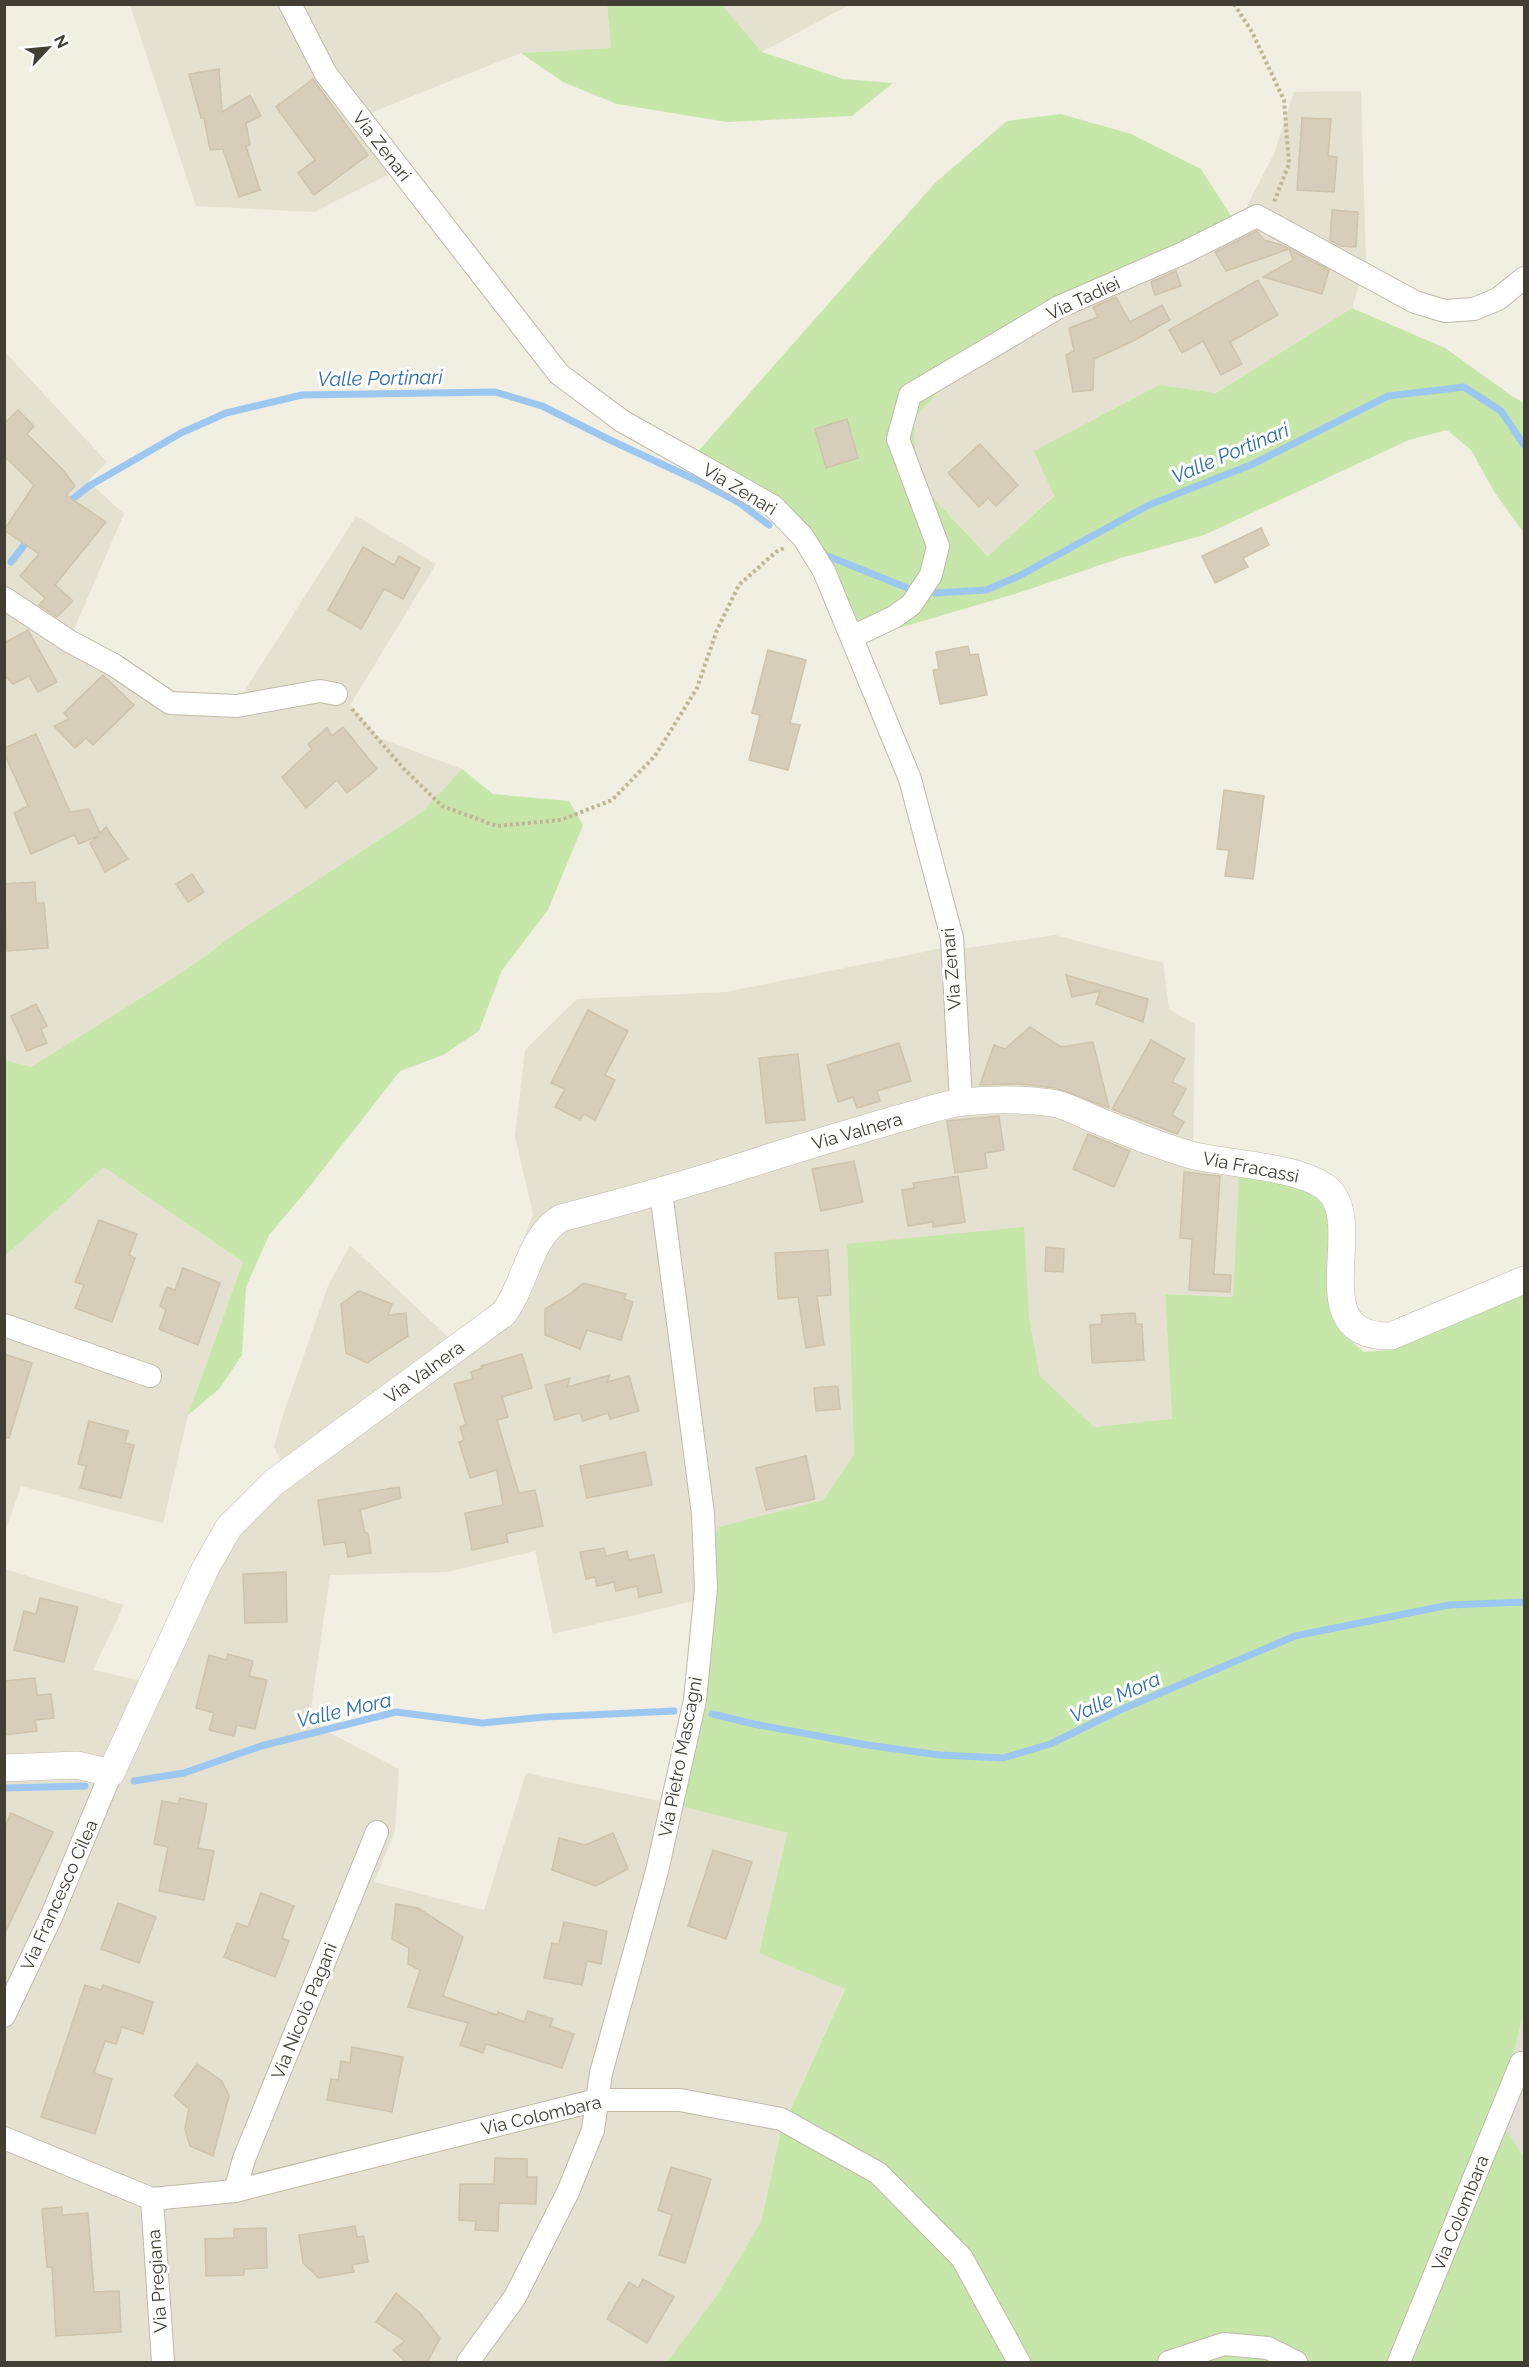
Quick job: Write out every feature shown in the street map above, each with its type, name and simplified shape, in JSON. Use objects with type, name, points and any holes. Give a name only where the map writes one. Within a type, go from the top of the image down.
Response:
[{"type":"street","name":"Via Zenari","points":[[290,4],[326,74],[559,374],[622,421],[773,506],[803,537],[824,571],[910,779],[952,938],[961,1102]]},
{"type":"street","points":[[1257,216],[1415,302],[1445,310],[1474,309],[1498,300],[1524,278]]},
{"type":"street","name":"Via Tadiei","points":[[852,637],[887,620],[911,604],[931,575],[938,546],[898,439],[910,395],[1059,307],[1182,254],[1257,216]]},
{"type":"street","points":[[4,598],[69,641],[114,665],[170,703],[237,706],[320,691],[336,694]]},
{"type":"street","name":"Via Fracassi","points":[[961,1102],[996,1100],[1055,1104],[1168,1148],[1195,1156],[1301,1175],[1326,1187],[1334,1197],[1341,1216],[1341,1274],[1344,1312],[1357,1329],[1373,1337],[1391,1336],[1524,1280]]},
{"type":"street","name":"Via Valnera","points":[[111,1773],[206,1567],[229,1527],[273,1483],[502,1314],[514,1301],[539,1240],[549,1225],[561,1218],[661,1192],[816,1142],[961,1102]]},
{"type":"street","name":"Via Pietro Mascagni","points":[[468,2362],[515,2297],[568,2192],[593,2130],[601,2073],[657,1871],[692,1712],[706,1588],[703,1514],[661,1192]]},
{"type":"street","points":[[4,1325],[150,1376]]},
{"type":"street","points":[[4,1768],[77,1765],[111,1773]]},
{"type":"street","name":"Via Francesco Cilea","points":[[4,2016],[52,1915],[111,1773]]},
{"type":"street","name":"Via Nicolò Pagani","points":[[235,2191],[244,2159],[377,1832]]},
{"type":"street","name":"Via Colombara","points":[[1399,2362],[1521,2063]]},
{"type":"street","name":"Via Colombara","points":[[4,2138],[152,2199],[235,2191],[597,2100],[680,2100],[781,2119],[878,2173],[962,2258],[1019,2362]]},
{"type":"street","name":"Via Pregiana","points":[[152,2199],[163,2362]]},
{"type":"street","points":[[1169,2362],[1224,2344],[1268,2348],[1296,2362]]},
{"type":"path","points":[[1234,4],[1252,32],[1284,100],[1289,164],[1272,205],[1257,216]]},
{"type":"path","points":[[336,694],[360,717],[404,769],[442,806],[497,826],[561,820],[612,801],[655,756],[697,688],[717,630],[739,585],[776,552],[803,537]]},
{"type":"shaded area","points":[[130,5],[607,5],[611,48],[521,53],[365,115],[403,167],[314,212],[196,206]]},
{"type":"shaded area","points":[[722,5],[849,5],[762,52]]},
{"type":"shaded area","points":[[1361,91],[1366,263],[1352,308],[1216,393],[1159,385],[1035,451],[1054,495],[989,556],[924,488],[916,467],[914,419],[953,377],[1237,225],[1274,154],[1294,92]]},
{"type":"shaded area","points":[[4,351],[107,462],[88,481],[124,514],[71,636],[160,691],[240,698],[356,516],[436,564],[350,705],[379,738],[462,769],[423,811],[236,933],[190,967],[31,1067],[4,1060]]},
{"type":"shaded area","points":[[1055,935],[1163,963],[1169,1009],[1195,1024],[1193,1148],[1240,1156],[1233,1297],[1165,1294],[1172,1420],[1094,1427],[1040,1376],[1029,1316],[847,1244],[854,1454],[823,1500],[718,1527],[694,1601],[553,1634],[535,1551],[447,1572],[330,1575],[309,1722],[399,1769],[395,1831],[374,1882],[484,1910],[526,1773],[660,1801],[787,1833],[759,1953],[845,1988],[781,2131],[761,2222],[717,2295],[667,2362],[5,2362],[4,1569],[124,1605],[93,1670],[143,1681],[281,1461],[274,1447],[283,1415],[328,1286],[350,1245],[449,1338],[503,1295],[533,1214],[515,1136],[525,1050],[577,999],[726,992],[943,948],[968,948]]},
{"type":"shaded area","points":[[104,1167],[243,1262],[188,1415],[163,1523],[21,1486],[5,1533],[5,1256]]},
{"type":"shaded area","points":[[1524,2012],[1524,2157],[1498,2116]]},
{"type":"green space","points":[[607,5],[722,5],[762,52],[843,79],[893,83],[852,116],[727,122],[617,104],[563,82],[521,53],[611,48]]},
{"type":"green space","points":[[1061,114],[1131,134],[1201,169],[1237,225],[953,377],[914,419],[916,467],[924,488],[988,556],[1054,496],[1034,451],[1159,385],[1216,393],[1352,308],[1445,348],[1524,403],[1524,533],[1495,493],[1471,450],[1447,430],[1409,440],[1204,535],[1121,558],[1021,592],[851,642],[815,560],[768,509],[694,456],[935,183],[1007,121]]},
{"type":"green space","points":[[462,769],[493,794],[569,801],[583,825],[548,910],[502,970],[479,1031],[443,1055],[400,1071],[269,1235],[246,1287],[242,1355],[219,1389],[188,1415],[243,1262],[104,1167],[5,1256],[5,1060],[31,1067],[190,967],[236,933],[423,811]]},
{"type":"green space","points":[[1239,1171],[1318,1195],[1328,1215],[1331,1301],[1344,1335],[1364,1352],[1388,1350],[1524,1290],[1524,2012],[1498,2116],[1524,2157],[1524,2362],[667,2362],[717,2295],[761,2222],[781,2131],[845,1989],[759,1953],[787,1833],[660,1801],[680,1725],[694,1601],[718,1527],[823,1500],[854,1454],[847,1244],[1024,1227],[1029,1316],[1040,1376],[1094,1427],[1172,1419],[1165,1294],[1233,1297]]},
{"type":"building","points":[[219,69],[222,112],[250,95],[261,116],[246,123],[250,145],[246,146],[260,190],[239,197],[223,149],[210,150],[204,118],[201,118],[189,74]]},
{"type":"building","points":[[313,79],[368,155],[314,195],[298,173],[315,160],[276,107]]},
{"type":"building","points":[[1302,118],[1331,119],[1328,156],[1337,157],[1334,192],[1297,190]]},
{"type":"building","points":[[1332,210],[1358,212],[1356,247],[1340,246],[1330,240]]},
{"type":"building","points":[[1257,231],[1264,240],[1282,245],[1329,270],[1322,294],[1263,277],[1293,260],[1289,249],[1226,271],[1215,252]]},
{"type":"building","points":[[1176,271],[1181,286],[1155,295],[1151,282]]},
{"type":"building","points":[[1258,280],[1278,315],[1230,342],[1242,364],[1221,375],[1203,341],[1182,353],[1169,330]]},
{"type":"building","points":[[1116,297],[1130,322],[1162,305],[1170,320],[1094,359],[1093,390],[1073,392],[1066,355],[1074,351],[1069,328],[1098,317],[1093,307]]},
{"type":"building","points":[[18,410],[34,426],[27,434],[63,470],[75,486],[66,495],[106,522],[55,585],[73,601],[57,617],[39,605],[45,598],[20,576],[39,554],[4,530],[34,485],[4,456],[4,424]]},
{"type":"building","points":[[847,419],[858,458],[826,468],[815,429]]},
{"type":"building","points":[[980,444],[1018,485],[996,506],[988,498],[979,507],[948,473]]},
{"type":"building","points":[[1261,528],[1269,545],[1243,558],[1248,567],[1215,583],[1202,556]]},
{"type":"building","points":[[363,547],[394,565],[399,556],[420,568],[403,599],[384,589],[361,629],[328,610]]},
{"type":"building","points":[[28,630],[57,682],[38,692],[29,676],[13,684],[4,675],[4,643]]},
{"type":"building","points":[[968,646],[970,655],[978,654],[987,695],[940,704],[933,670],[939,669],[936,652]]},
{"type":"building","points":[[768,650],[806,660],[790,723],[800,725],[788,770],[749,760],[760,715],[752,713]]},
{"type":"building","points":[[103,675],[134,705],[93,745],[86,738],[75,748],[54,726],[69,719],[64,713]]},
{"type":"building","points":[[343,727],[377,769],[347,793],[337,780],[306,808],[282,777],[312,749],[308,744],[327,728],[332,736]]},
{"type":"building","points":[[36,734],[70,812],[89,809],[100,833],[106,827],[128,859],[105,872],[90,843],[98,836],[79,844],[74,835],[31,854],[14,813],[28,806],[4,753],[4,748]]},
{"type":"building","points":[[1224,790],[1264,796],[1253,879],[1225,876],[1229,850],[1217,849]]},
{"type":"building","points":[[192,874],[204,892],[188,902],[176,884]]},
{"type":"building","points":[[35,882],[36,903],[44,903],[48,948],[7,951],[4,884]]},
{"type":"building","points":[[1066,975],[1148,999],[1143,1022],[1096,1004],[1100,991],[1072,997]]},
{"type":"building","points":[[36,1004],[47,1026],[41,1029],[47,1043],[27,1051],[11,1016]]},
{"type":"building","points":[[588,1010],[628,1031],[605,1075],[615,1080],[595,1120],[584,1114],[580,1120],[555,1107],[565,1089],[551,1083]]},
{"type":"building","points":[[1030,1027],[1061,1047],[1093,1042],[1109,1108],[1055,1088],[1020,1084],[980,1085],[994,1045],[1005,1049]]},
{"type":"building","points":[[1151,1040],[1185,1059],[1172,1082],[1186,1089],[1172,1115],[1184,1122],[1177,1134],[1112,1109]]},
{"type":"building","points":[[899,1043],[911,1081],[877,1091],[880,1101],[857,1108],[853,1097],[838,1102],[827,1065]]},
{"type":"building","points":[[798,1054],[805,1120],[766,1123],[759,1058]]},
{"type":"building","points":[[999,1116],[1004,1150],[985,1153],[987,1168],[955,1173],[947,1121]]},
{"type":"building","points":[[1088,1134],[1130,1151],[1114,1187],[1073,1169]]},
{"type":"building","points":[[854,1161],[863,1202],[821,1211],[812,1169]]},
{"type":"building","points":[[1184,1172],[1220,1176],[1214,1274],[1231,1275],[1230,1292],[1189,1290],[1192,1239],[1180,1238]]},
{"type":"building","points":[[958,1176],[965,1222],[933,1227],[933,1222],[908,1226],[902,1190],[914,1188],[913,1183]]},
{"type":"building","points":[[99,1220],[137,1234],[129,1255],[135,1258],[112,1322],[75,1308],[84,1285],[75,1282]]},
{"type":"building","points":[[1046,1247],[1064,1249],[1063,1272],[1045,1271]]},
{"type":"building","points":[[828,1250],[831,1295],[817,1296],[824,1345],[806,1348],[798,1297],[778,1299],[775,1253]]},
{"type":"building","points":[[183,1268],[220,1283],[198,1345],[159,1329],[166,1310],[160,1306],[167,1287],[175,1290]]},
{"type":"building","points":[[583,1283],[626,1294],[624,1299],[633,1302],[621,1340],[587,1330],[580,1349],[545,1335],[545,1309]]},
{"type":"building","points":[[359,1291],[392,1304],[388,1315],[406,1313],[408,1336],[367,1363],[346,1353],[341,1304]]},
{"type":"building","points":[[1135,1313],[1136,1324],[1142,1324],[1144,1360],[1092,1363],[1090,1325],[1102,1324],[1101,1315]]},
{"type":"building","points":[[4,1354],[32,1363],[9,1438],[4,1438]]},
{"type":"building","points":[[522,1354],[532,1388],[502,1397],[508,1417],[497,1420],[519,1493],[535,1490],[543,1526],[506,1534],[508,1542],[472,1550],[465,1513],[503,1505],[497,1470],[470,1478],[459,1442],[464,1440],[460,1427],[466,1425],[454,1384],[473,1379],[471,1372],[482,1368],[481,1366]]},
{"type":"building","points":[[610,1375],[607,1382],[629,1376],[639,1411],[610,1419],[608,1413],[583,1421],[580,1413],[555,1420],[545,1385],[570,1378],[567,1387]]},
{"type":"building","points":[[838,1386],[840,1409],[816,1411],[814,1388]]},
{"type":"building","points":[[89,1421],[128,1431],[125,1443],[134,1445],[121,1498],[80,1488],[86,1466],[78,1464]]},
{"type":"building","points":[[645,1452],[652,1485],[587,1498],[580,1466]]},
{"type":"building","points":[[806,1456],[815,1499],[766,1510],[756,1468]]},
{"type":"building","points":[[399,1487],[401,1498],[360,1510],[365,1533],[368,1533],[371,1553],[348,1557],[345,1542],[324,1545],[318,1500]]},
{"type":"building","points":[[604,1548],[606,1556],[627,1551],[629,1560],[654,1555],[662,1592],[639,1597],[637,1586],[616,1591],[614,1582],[597,1586],[595,1577],[586,1579],[580,1552]]},
{"type":"building","points":[[286,1572],[287,1622],[245,1623],[243,1574]]},
{"type":"building","points":[[40,1598],[78,1607],[64,1662],[14,1650],[24,1611],[36,1614]]},
{"type":"building","points":[[228,1654],[253,1661],[249,1676],[267,1680],[255,1729],[237,1725],[234,1736],[209,1730],[214,1713],[196,1708],[209,1655],[226,1660]]},
{"type":"building","points":[[35,1678],[37,1695],[51,1694],[54,1718],[35,1720],[37,1731],[4,1735],[4,1681]]},
{"type":"building","points":[[180,1798],[207,1804],[198,1848],[214,1851],[204,1900],[159,1891],[168,1847],[154,1844],[162,1801],[178,1804]]},
{"type":"building","points":[[11,1813],[53,1832],[4,1935],[4,1829]]},
{"type":"building","points":[[613,1833],[628,1869],[596,1886],[552,1870],[559,1838],[585,1845]]},
{"type":"building","points":[[713,1850],[752,1862],[726,1939],[688,1926]]},
{"type":"building","points":[[261,1893],[294,1906],[282,1938],[289,1941],[275,1977],[224,1957],[237,1923],[248,1927]]},
{"type":"building","points":[[118,1903],[156,1917],[139,1963],[101,1949]]},
{"type":"building","points":[[396,1904],[418,1908],[463,1937],[443,1996],[524,2022],[528,2011],[553,2019],[550,2026],[574,2034],[562,2068],[486,2044],[483,2053],[460,2045],[468,2023],[408,2007],[420,1970],[408,1964],[409,1948],[392,1939]]},
{"type":"building","points":[[564,1922],[607,1931],[601,1964],[587,1961],[582,1985],[544,1978],[552,1943],[559,1944]]},
{"type":"building","points":[[85,1985],[101,1990],[103,1985],[153,2002],[143,2034],[122,2027],[116,2044],[105,2041],[94,2073],[112,2079],[95,2134],[41,2117]]},
{"type":"building","points":[[352,2047],[403,2057],[392,2112],[327,2100],[331,2079],[338,2080],[341,2061],[350,2063]]},
{"type":"building","points":[[197,2064],[222,2081],[229,2096],[213,2156],[190,2146],[185,2129],[189,2109],[174,2096]]},
{"type":"building","points":[[495,2158],[527,2159],[527,2177],[537,2177],[536,2204],[499,2203],[498,2231],[475,2230],[476,2221],[459,2220],[460,2184],[494,2184]]},
{"type":"building","points":[[671,2167],[711,2179],[685,2263],[659,2255],[672,2215],[658,2210]]},
{"type":"building","points":[[62,2207],[62,2215],[88,2213],[94,2292],[119,2291],[121,2332],[56,2336],[52,2267],[47,2267],[42,2209]]},
{"type":"building","points":[[355,2226],[357,2237],[364,2236],[368,2262],[352,2265],[354,2272],[319,2278],[303,2263],[299,2235]]},
{"type":"building","points":[[266,2228],[267,2268],[244,2269],[244,2275],[206,2276],[205,2239],[234,2238],[234,2229]]},
{"type":"building","points":[[643,2279],[674,2297],[647,2343],[607,2319],[629,2282],[638,2288]]},
{"type":"building","points":[[396,2293],[420,2313],[440,2338],[428,2361],[406,2362],[393,2350],[405,2341],[376,2322]]},
{"type":"waterway","name":"Valle Portinari","points":[[935,593],[986,590],[1019,576],[1149,505],[1253,464],[1388,396],[1464,387],[1501,411],[1524,445]]},
{"type":"waterway","name":"Valle Portinari","points":[[65,505],[89,486],[181,433],[226,413],[302,395],[495,392],[542,406],[698,481],[738,502],[769,525]]},
{"type":"waterway","name":"Valle Portinari","points":[[11,562],[29,539]]},
{"type":"waterway","name":"Valle Portinari","points":[[825,555],[910,589]]},
{"type":"waterway","name":"Valle Mora","points":[[712,1714],[867,1745],[940,1755],[1003,1758],[1050,1744],[1118,1711],[1295,1636],[1449,1605],[1524,1602]]},
{"type":"waterway","name":"Valle Mora","points":[[134,1781],[184,1773],[261,1746],[396,1712],[482,1723],[545,1717],[674,1711]]},
{"type":"waterway","name":"Valle Mora","points":[[4,1788],[85,1786]]}]
